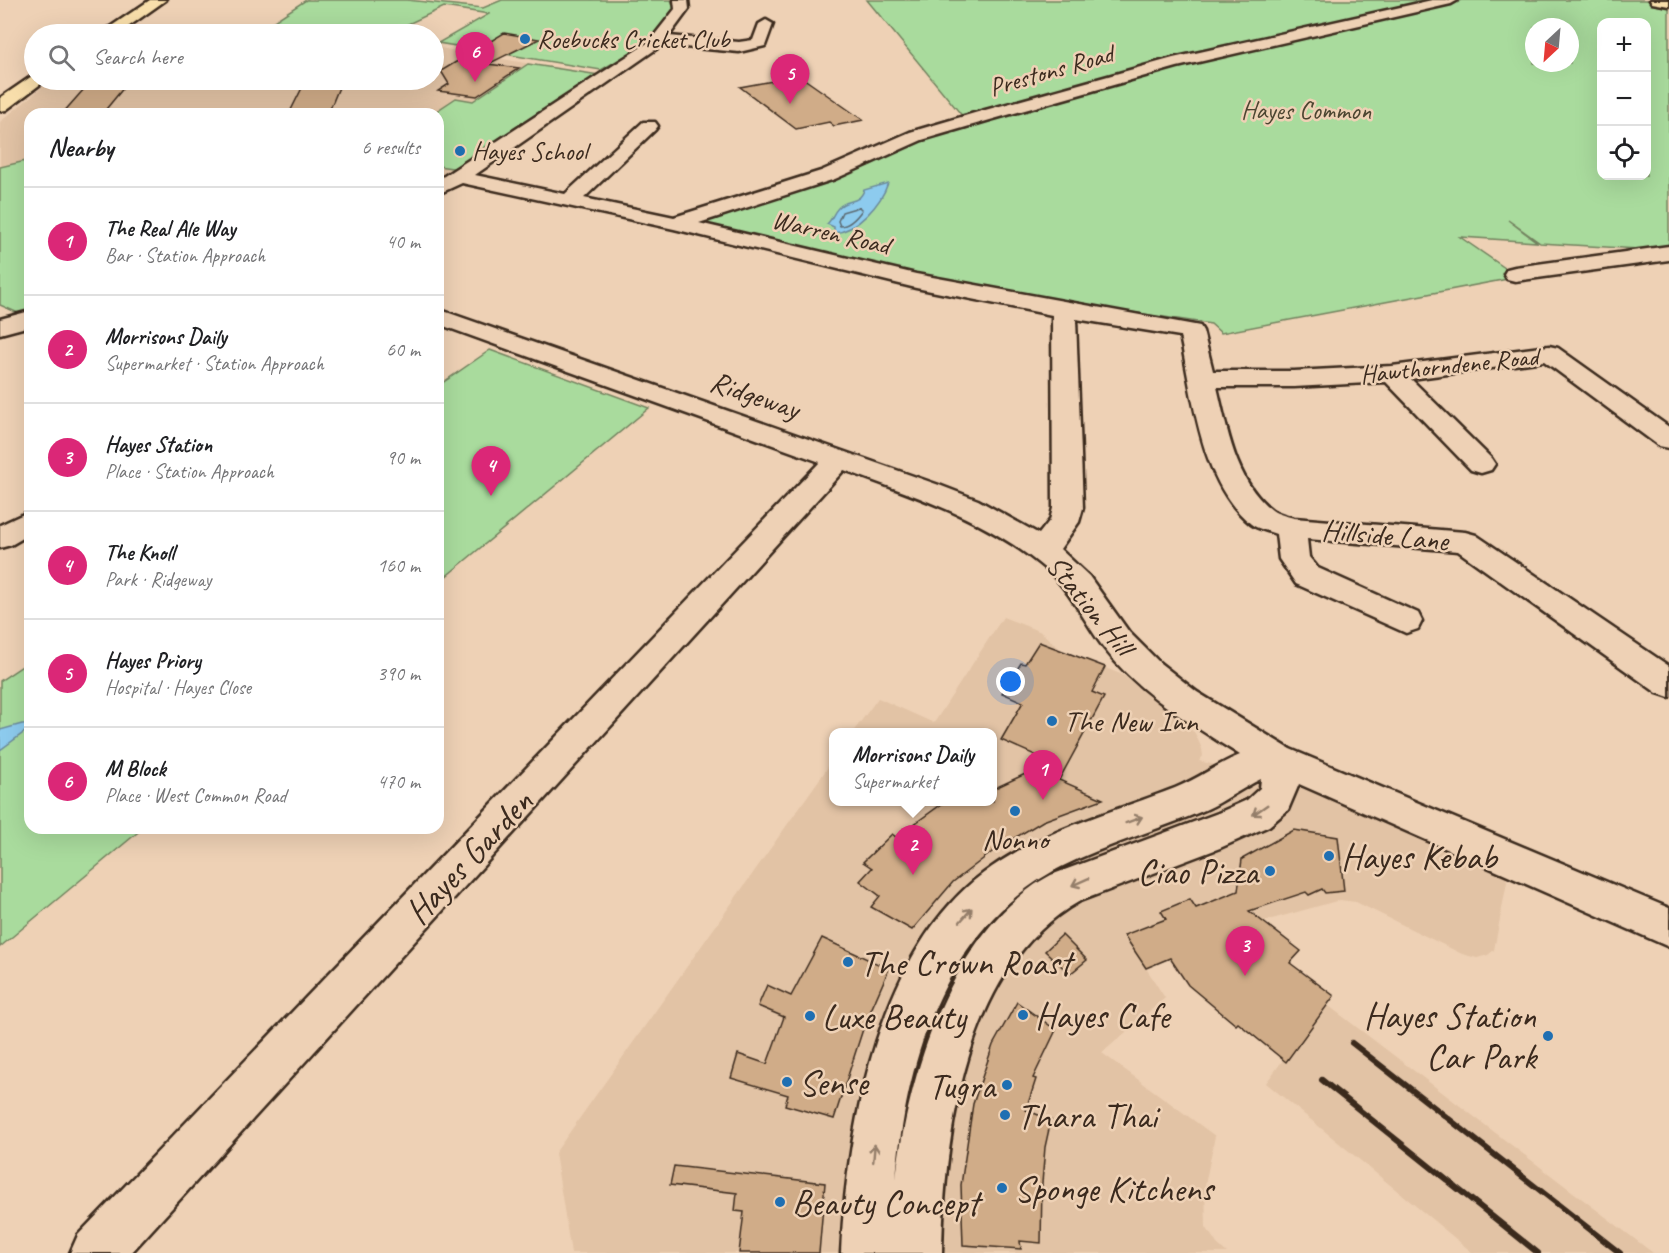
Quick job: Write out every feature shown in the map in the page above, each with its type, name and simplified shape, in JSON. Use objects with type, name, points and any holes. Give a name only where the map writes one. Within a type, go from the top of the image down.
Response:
[{"type":"main road","points":[[124,24],[159,0]]},
{"type":"main road","points":[[1657,0],[1669,2]]},
{"type":"main road","points":[[0,106],[24,90]]},
{"type":"street","points":[[444,185],[654,45],[682,9],[681,0]]},
{"type":"street","name":"Prestons Road","points":[[674,223],[828,175],[916,136],[995,112],[1173,63],[1451,0]]},
{"type":"street","points":[[658,40],[739,47],[760,43],[766,24]]},
{"type":"street","points":[[568,202],[649,126]]},
{"type":"street","name":"Warren Road","points":[[459,177],[674,223],[916,281],[1064,310],[1191,331]]},
{"type":"street","points":[[1515,274],[1669,253]]},
{"type":"street","name":"Station Hill","points":[[1064,310],[1068,508],[1064,522],[1043,551],[1070,574],[1117,641],[1148,672],[1185,702],[1277,760],[1669,928]]},
{"type":"street","name":"Ridgeway","points":[[444,318],[929,490],[1018,533],[1043,551]]},
{"type":"street","points":[[0,327],[24,320]]},
{"type":"street","name":"Hillside Lane","points":[[1191,331],[1217,444],[1236,489],[1262,518],[1291,528],[1465,542],[1669,684]]},
{"type":"street","name":"Hawthorndene Road","points":[[1201,379],[1294,379],[1392,374],[1549,354],[1669,440]]},
{"type":"street","points":[[1392,374],[1481,464]]},
{"type":"street","name":"Hayes Garden","points":[[96,1253],[839,459]]},
{"type":"street","points":[[0,538],[24,524]]},
{"type":"street","points":[[1291,528],[1294,559],[1307,576],[1406,621]]},
{"type":"street","points":[[867,1253],[875,1141],[891,1065],[920,993],[941,951],[963,919],[1003,882],[1041,858],[1079,840],[1203,794],[1252,766],[1277,760],[1280,774],[1279,786],[1274,799],[1263,809],[1206,836],[1068,887],[1030,911],[1001,942],[954,1034],[939,1083],[924,1147],[918,1193],[916,1253]]},
{"type":"shaded area","name":"Hayes School","points":[[444,49],[593,75],[444,177],[444,108],[24,108],[24,312],[18,313],[0,305],[0,122],[39,90],[444,90]]},
{"type":"shaded area","points":[[1003,617],[1041,632],[1061,650],[1123,675],[1195,733],[1203,756],[1199,761],[1315,790],[1505,873],[1507,882],[1494,950],[1488,955],[1477,958],[1462,954],[1356,902],[1340,900],[1261,922],[1238,891],[1196,908],[1190,899],[1161,911],[1166,919],[1146,968],[1165,998],[1102,1053],[1215,1136],[1205,1185],[1206,1227],[1217,1244],[1227,1253],[571,1253],[555,1153],[829,766],[829,806],[997,806],[997,728],[856,728],[878,698],[934,723]]},
{"type":"shaded area","points":[[1325,1003],[1653,1253],[1473,1253],[1266,1083]]},
{"type":"green space","points":[[306,0],[407,0],[483,8],[502,0],[671,0],[675,9],[646,44],[601,70],[444,44],[444,40],[489,14],[444,7],[408,24],[269,24]]},
{"type":"green space","name":"Hayes Common","points":[[867,0],[1646,0],[1669,3],[1669,248],[1639,249],[1540,243],[1508,220],[1537,242],[1460,237],[1518,277],[1221,333],[1211,324],[1016,295],[694,224],[918,139],[969,124]]},
{"type":"green space","points":[[528,64],[599,75],[459,169],[444,167],[444,108],[441,108],[456,98],[473,101]]},
{"type":"green space","points":[[24,161],[24,312],[18,313],[0,305],[0,167]]},
{"type":"green space","points":[[490,350],[649,408],[444,578],[444,382]]},
{"type":"green space","points":[[24,665],[24,834],[136,834],[0,947],[0,681]]},
{"type":"water","points":[[888,183],[880,199],[867,215],[851,227],[834,233],[834,227],[827,224],[841,205],[856,200],[864,190]]},
{"type":"water","points":[[24,724],[24,732],[0,750],[0,730]]},
{"type":"building","points":[[504,33],[539,39],[488,64],[519,68],[477,96],[438,91],[444,90],[444,87],[449,84],[444,76],[444,69]]},
{"type":"building","points":[[800,76],[863,120],[834,126],[829,122],[796,129],[740,87]]},
{"type":"building","points":[[83,90],[122,90],[107,108],[67,108]]},
{"type":"building","points":[[301,90],[338,90],[330,108],[292,108]]},
{"type":"building","points":[[1039,642],[1105,667],[1092,692],[1104,697],[1059,780],[1103,799],[1043,821],[996,849],[953,882],[912,930],[871,907],[880,896],[860,881],[872,868],[863,862],[892,834],[896,837],[939,806],[997,806],[997,787],[1051,762],[1001,740],[1023,702],[1002,693],[1021,663],[1025,664]]},
{"type":"building","points":[[1294,830],[1338,837],[1344,891],[1325,893],[1322,889],[1309,895],[1306,892],[1249,911],[1301,951],[1290,963],[1334,996],[1286,1062],[1188,985],[1170,958],[1146,968],[1124,935],[1166,919],[1161,911],[1190,899],[1196,908],[1238,891],[1242,859]]},
{"type":"building","points":[[1062,935],[1087,960],[1070,974],[1045,951]]},
{"type":"building","points":[[822,938],[889,969],[864,1026],[834,1119],[785,1105],[788,1095],[731,1078],[738,1054],[767,1064],[784,1017],[758,1006],[767,985],[791,996]]},
{"type":"building","points":[[1017,1002],[1056,1030],[1033,1078],[1036,1079],[1026,1110],[1051,1120],[1045,1147],[1042,1183],[1041,1243],[1020,1241],[1021,1249],[963,1245],[961,1185],[973,1104],[993,1045]]},
{"type":"building","name":"Beauty Concept","points":[[674,1166],[825,1183],[819,1253],[739,1253],[744,1212],[735,1211],[737,1193],[670,1185]]},
{"type":"railway","points":[[1352,1043],[1620,1253]]},
{"type":"railway","points":[[1322,1080],[1538,1253]]},
{"type":"place","name":"Roebucks Cricket Club","points":[[525,39]]},
{"type":"place","name":"M Block","points":[[475,82]]},
{"type":"place","name":"Hayes Priory","points":[[790,104]]},
{"type":"place","name":"Hayes School","points":[[460,151]]},
{"type":"place","name":"The Knoll","points":[[491,496]]},
{"type":"place","name":"The New Inn","points":[[1052,721]]},
{"type":"place","name":"The Real Ale Way","points":[[1043,800]]},
{"type":"place","name":"Nonno","points":[[1015,811]]},
{"type":"place","name":"Hayes Kebab","points":[[1329,856]]},
{"type":"place","name":"Ciao Pizza","points":[[1270,871]]},
{"type":"place","name":"Morrisons Daily","points":[[913,875]]},
{"type":"place","name":"The Crown Roast","points":[[848,962]]},
{"type":"place","name":"Hayes Station","points":[[1245,976]]},
{"type":"place","name":"Hayes Cafe","points":[[1023,1015]]},
{"type":"place","name":"Luxe Beauty","points":[[810,1016]]},
{"type":"place","name":"Hayes Station Car Park","points":[[1548,1036]]},
{"type":"place","name":"Sense","points":[[787,1082]]},
{"type":"place","name":"Tugra","points":[[1007,1085]]},
{"type":"place","name":"Thara Thai","points":[[1005,1115]]},
{"type":"place","name":"Sponge Kitchens","points":[[1002,1188]]},
{"type":"place","name":"Beauty Concept","points":[[780,1202]]}]
